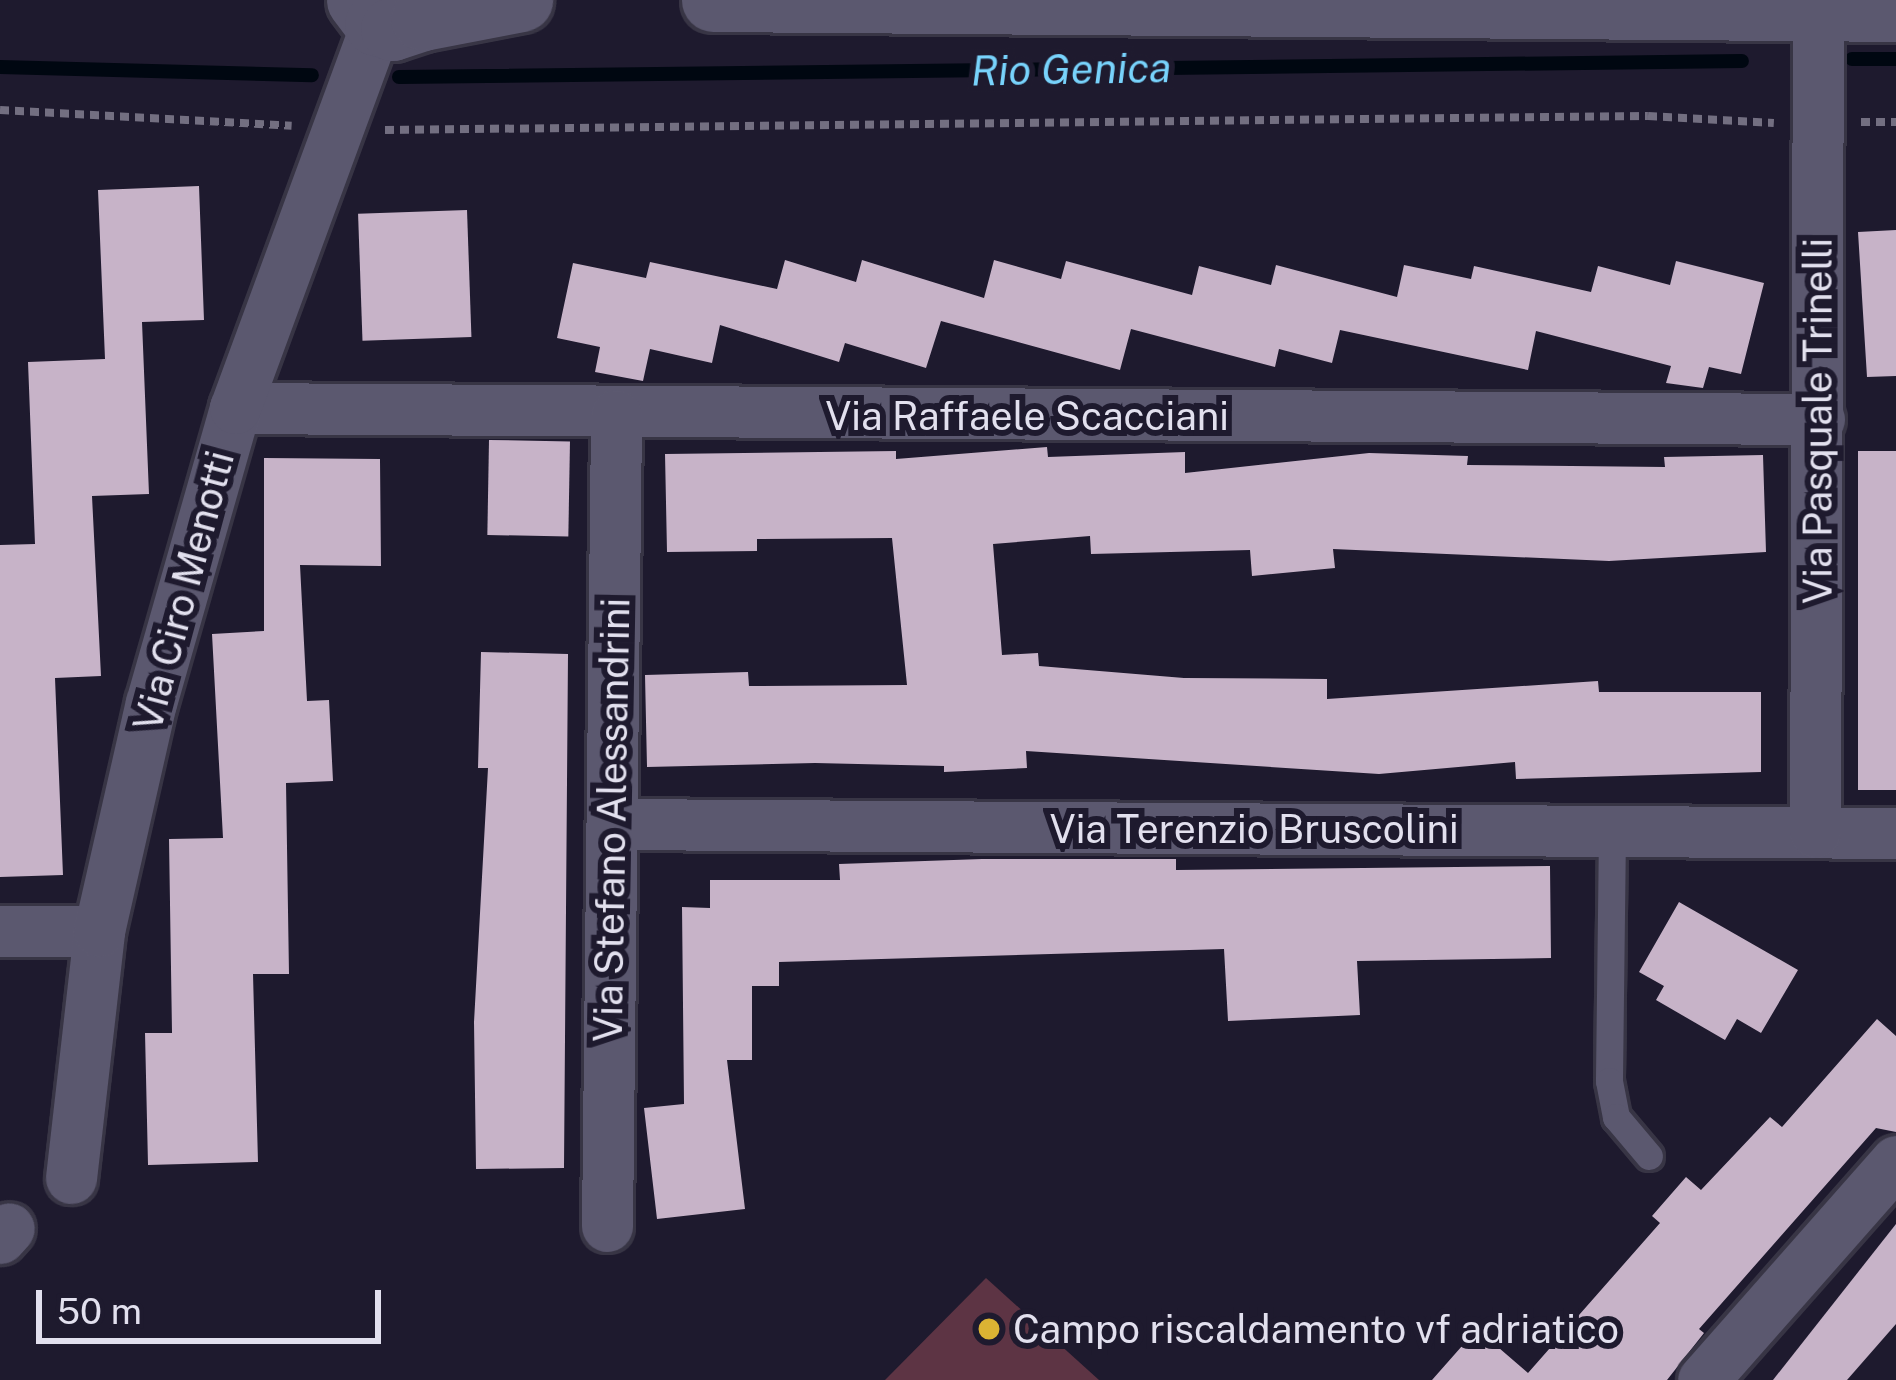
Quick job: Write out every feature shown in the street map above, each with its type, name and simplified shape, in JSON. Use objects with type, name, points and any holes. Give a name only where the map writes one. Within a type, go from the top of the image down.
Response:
[{"type":"street","points":[[377,9],[521,0]]},
{"type":"street","points":[[713,0],[1896,10]]},
{"type":"street","name":"Via Ciro Menotti","points":[[70,1178],[99,932],[151,703],[235,408],[377,9]]},
{"type":"street","name":"Via Pasquale Trinelli","points":[[1815,832],[1818,10]]},
{"type":"street","name":"Via Raffaele Scacciani","points":[[235,408],[616,415],[1819,419]]},
{"type":"street","name":"Via Stefano Alessandrini","points":[[607,1226],[616,415]]},
{"type":"street","name":"Via Terenzio Bruscolini","points":[[613,824],[1896,833]]},
{"type":"street","points":[[0,931],[99,932]]},
{"type":"street","points":[[1703,1380],[1896,1160]]},
{"type":"lane","points":[[1612,832],[1609,1081],[1616,1117],[1649,1156]]},
{"type":"path","points":[[0,110],[303,127]]},
{"type":"path","points":[[370,130],[1648,116],[1788,123]]},
{"type":"path","points":[[1849,123],[1896,122]]},
{"type":"shaded area","name":"Campo riscaldamento vf adriatico","points":[[986,1278],[1099,1380],[885,1380]]},
{"type":"building","points":[[199,186],[204,320],[142,322],[149,494],[92,496],[101,676],[55,678],[63,875],[0,877],[0,545],[35,544],[28,362],[105,359],[98,190]]},
{"type":"building","points":[[467,210],[471,337],[362,341],[358,214]]},
{"type":"building","points":[[1896,230],[1896,376],[1867,377],[1858,232]]},
{"type":"building","points":[[785,260],[856,282],[862,260],[984,298],[994,260],[1061,279],[1066,261],[1192,295],[1199,266],[1271,285],[1276,265],[1397,297],[1404,265],[1471,279],[1474,266],[1591,292],[1598,266],[1670,285],[1676,261],[1764,283],[1741,374],[1709,367],[1703,388],[1666,383],[1671,366],[1536,331],[1528,370],[1340,330],[1332,363],[1279,349],[1275,367],[1131,329],[1120,370],[941,321],[926,368],[845,343],[839,362],[720,325],[712,363],[650,349],[643,381],[595,372],[600,347],[557,338],[573,263],[646,278],[650,262],[777,289]]},
{"type":"building","points":[[489,440],[570,441],[568,536],[487,535]]},
{"type":"building","points":[[1047,447],[1048,457],[1185,452],[1185,473],[1369,453],[1468,456],[1467,465],[1665,467],[1664,457],[1763,455],[1766,552],[1609,561],[1333,549],[1335,568],[1252,576],[1250,550],[1091,554],[1090,536],[993,544],[1002,655],[1038,653],[1039,666],[1184,678],[1327,679],[1327,699],[1598,681],[1599,692],[1761,692],[1761,772],[1516,779],[1515,762],[1379,774],[1026,751],[1027,768],[944,772],[944,766],[815,763],[647,767],[645,675],[748,672],[749,686],[907,685],[892,538],[757,539],[757,551],[667,552],[665,454],[896,451],[896,459]]},
{"type":"building","points":[[1858,451],[1896,451],[1896,790],[1858,790]]},
{"type":"building","points":[[264,458],[380,459],[381,566],[300,565],[307,701],[329,700],[333,781],[286,783],[289,974],[253,974],[258,1162],[148,1165],[145,1033],[172,1033],[169,839],[223,838],[212,634],[264,631]]},
{"type":"building","points":[[481,652],[568,654],[564,1168],[476,1169],[474,1022],[488,768],[478,768]]},
{"type":"building","points":[[1176,859],[1176,870],[1550,866],[1551,958],[1357,961],[1360,1015],[1228,1021],[1224,949],[779,962],[779,986],[752,986],[752,1060],[727,1060],[745,1209],[657,1219],[644,1108],[684,1104],[682,907],[710,908],[710,880],[840,880],[839,864]]},
{"type":"building","points":[[1679,902],[1798,970],[1761,1033],[1737,1019],[1725,1040],[1656,1000],[1664,986],[1639,972]]},
{"type":"building","points":[[1877,1019],[1896,1036],[1896,1132],[1876,1128],[1699,1329],[1704,1333],[1667,1380],[1432,1380],[1477,1329],[1528,1373],[1660,1223],[1652,1216],[1686,1177],[1701,1190],[1770,1117],[1782,1127]]},
{"type":"building","points":[[1896,1224],[1896,1324],[1847,1380],[1773,1380]]},
{"type":"waterway","name":"Rio Genica","points":[[1852,59],[1896,59]]},
{"type":"waterway","name":"Rio Genica","points":[[399,77],[1742,61]]},
{"type":"waterway","name":"Rio Genica","points":[[0,67],[312,75]]},
{"type":"place","name":"Campo riscaldamento vf adriatico","points":[[989,1329]]}]
